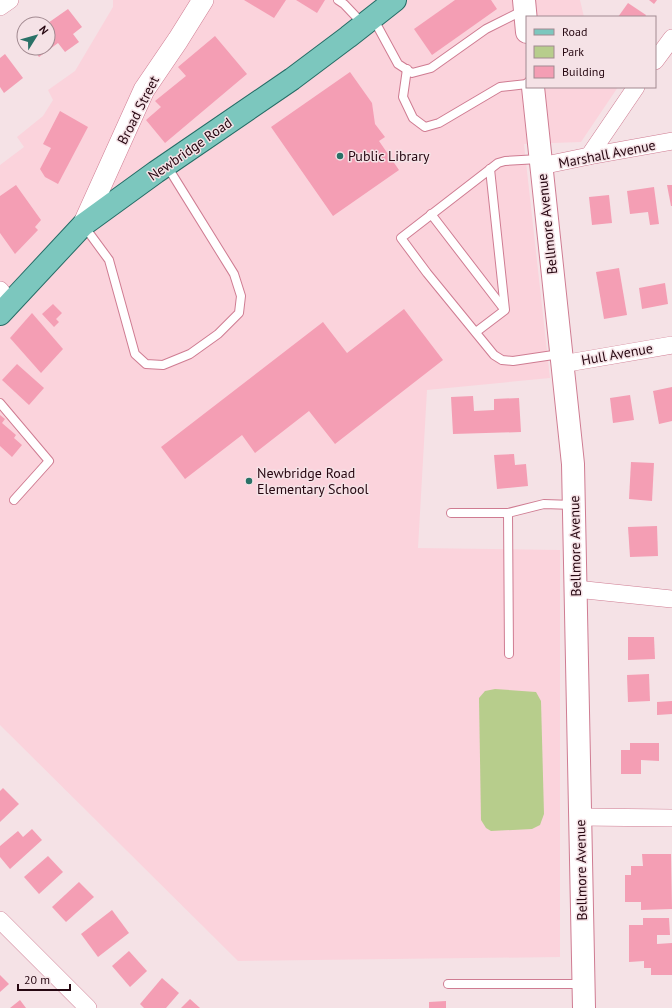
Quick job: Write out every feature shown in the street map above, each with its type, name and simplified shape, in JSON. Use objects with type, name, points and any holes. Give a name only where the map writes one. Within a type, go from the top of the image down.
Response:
[{"type":"main road","name":"Newbridge Road","points":[[3,302],[83,225],[166,165],[292,79],[395,0]]},
{"type":"main road","points":[[524,5],[526,23]]},
{"type":"main road","name":"Bellmore Avenue","points":[[533,88],[573,464],[584,1008]]},
{"type":"street","points":[[0,7],[10,0]]},
{"type":"street","name":"Broad Street","points":[[83,225],[144,90],[178,40],[202,0]]},
{"type":"street","points":[[656,60],[672,38]]},
{"type":"street","points":[[589,156],[635,88]]},
{"type":"street","name":"Marshall Avenue","points":[[541,163],[672,141]]},
{"type":"street","name":"Hull Avenue","points":[[562,359],[672,345]]},
{"type":"street","points":[[576,589],[672,599]]},
{"type":"street","points":[[580,817],[672,818]]},
{"type":"street","points":[[0,920],[88,1008]]},
{"type":"lane","points":[[343,1],[368,21],[398,64],[412,73],[432,68],[486,29],[524,5]]},
{"type":"lane","points":[[407,70],[403,97],[413,118],[425,127],[439,124],[500,86],[526,84]]},
{"type":"lane","points":[[541,163],[505,160],[498,163],[401,238],[494,354],[502,360],[513,361],[562,359]]},
{"type":"lane","points":[[83,225],[109,260],[135,354],[146,364],[163,366],[190,354],[218,334],[239,313],[242,296],[234,274],[166,165]]},
{"type":"lane","points":[[490,169],[505,310]]},
{"type":"lane","points":[[431,214],[505,310]]},
{"type":"lane","points":[[476,332],[505,310]]},
{"type":"lane","points":[[0,402],[49,461],[14,500]]},
{"type":"lane","points":[[451,513],[508,513],[544,504],[574,504]]},
{"type":"lane","points":[[508,513],[509,654]]},
{"type":"lane","points":[[448,984],[584,984]]},
{"type":"shaded area","name":"Newbridge Road Elementary School","points":[[113,0],[580,0],[584,16],[526,16],[526,88],[617,88],[581,142],[524,144],[550,378],[427,390],[418,548],[560,550],[560,957],[238,961],[0,725],[0,165],[24,147],[17,137],[43,116],[53,100],[48,90],[75,71],[113,7]]},
{"type":"green space","points":[[495,689],[536,692],[541,701],[544,814],[540,825],[532,829],[491,831],[486,828],[481,820],[479,698],[485,691]]},
{"type":"building","points":[[244,0],[286,0],[274,18]]},
{"type":"building","points":[[296,0],[325,0],[317,13]]},
{"type":"building","points":[[455,0],[491,0],[497,9],[432,55],[414,29]]},
{"type":"building","points":[[649,0],[657,0],[654,4]]},
{"type":"building","points":[[628,3],[646,15],[646,16],[619,16]]},
{"type":"building","points":[[68,9],[82,27],[73,34],[79,42],[65,52],[58,43],[56,44],[56,17]]},
{"type":"building","points":[[215,36],[247,74],[165,143],[146,120],[161,107],[155,101],[186,76],[178,67]]},
{"type":"building","points":[[5,54],[23,78],[4,93],[0,87],[0,58]]},
{"type":"building","name":"Public Library","points":[[350,72],[372,103],[375,124],[385,137],[379,141],[399,170],[333,216],[271,127]]},
{"type":"building","points":[[60,111],[88,127],[58,184],[45,177],[40,169],[51,148],[43,144]]},
{"type":"building","points":[[16,185],[41,220],[35,227],[38,230],[15,254],[0,233],[0,196]]},
{"type":"building","points":[[667,185],[672,185],[672,206],[671,206]]},
{"type":"building","points":[[654,187],[659,224],[650,225],[648,212],[630,214],[627,191]]},
{"type":"building","points":[[609,195],[612,223],[592,225],[589,197]]},
{"type":"building","points":[[619,268],[627,315],[604,319],[596,272]]},
{"type":"building","points":[[665,283],[668,304],[642,309],[639,288]]},
{"type":"building","points":[[53,304],[62,313],[56,319],[59,322],[54,327],[42,314]]},
{"type":"building","points":[[404,309],[443,360],[335,444],[309,411],[255,453],[242,435],[185,479],[161,447],[323,322],[347,353]]},
{"type":"building","points":[[32,313],[63,349],[41,373],[10,338]]},
{"type":"building","points":[[17,364],[44,388],[29,405],[2,380]]},
{"type":"building","points":[[672,387],[672,421],[659,424],[653,391]]},
{"type":"building","points":[[630,395],[634,420],[613,423],[610,398]]},
{"type":"building","points":[[473,396],[474,411],[494,410],[494,399],[519,398],[521,432],[453,434],[451,397]]},
{"type":"building","points":[[0,415],[5,419],[2,423],[16,435],[14,438],[22,445],[12,457],[0,446]]},
{"type":"building","points":[[514,454],[515,465],[526,464],[528,486],[497,489],[494,455]]},
{"type":"building","points":[[631,462],[654,463],[652,501],[629,499]]},
{"type":"building","points":[[657,526],[658,556],[630,557],[628,527]]},
{"type":"building","points":[[628,637],[654,637],[655,659],[628,660]]},
{"type":"building","points":[[649,674],[650,701],[628,702],[627,675]]},
{"type":"building","points":[[672,701],[672,714],[657,715],[657,702]]},
{"type":"building","points":[[630,743],[659,743],[659,761],[641,760],[641,774],[621,774],[621,750],[630,750]]},
{"type":"building","points":[[3,788],[19,804],[0,822],[0,791]]},
{"type":"building","points":[[32,829],[42,840],[10,869],[0,857],[0,846],[18,831],[23,837]]},
{"type":"building","points":[[642,854],[671,854],[672,909],[641,910],[641,902],[625,902],[625,875],[631,875],[631,866],[643,866]]},
{"type":"building","points":[[48,856],[63,872],[39,894],[24,877]]},
{"type":"building","points":[[79,882],[94,897],[66,922],[52,907]]},
{"type":"building","points":[[112,910],[129,933],[98,957],[81,934]]},
{"type":"building","points":[[643,918],[669,918],[670,935],[657,935],[657,944],[672,943],[672,975],[651,975],[651,968],[644,968],[644,961],[629,962],[629,925],[643,925]]},
{"type":"building","points":[[129,951],[147,971],[130,987],[112,966]]},
{"type":"building","points":[[0,975],[9,984],[0,992]]},
{"type":"building","points":[[162,978],[179,993],[166,1008],[144,1008],[140,1004]]},
{"type":"building","points":[[190,999],[200,1008],[181,1008]]},
{"type":"building","points":[[20,1000],[26,1008],[10,1008]]},
{"type":"building","points":[[446,1001],[446,1008],[429,1008],[429,1002]]},
{"type":"place","name":"Public Library","points":[[340,156]]},
{"type":"place","name":"Newbridge Road Elementary School","points":[[249,481]]}]
